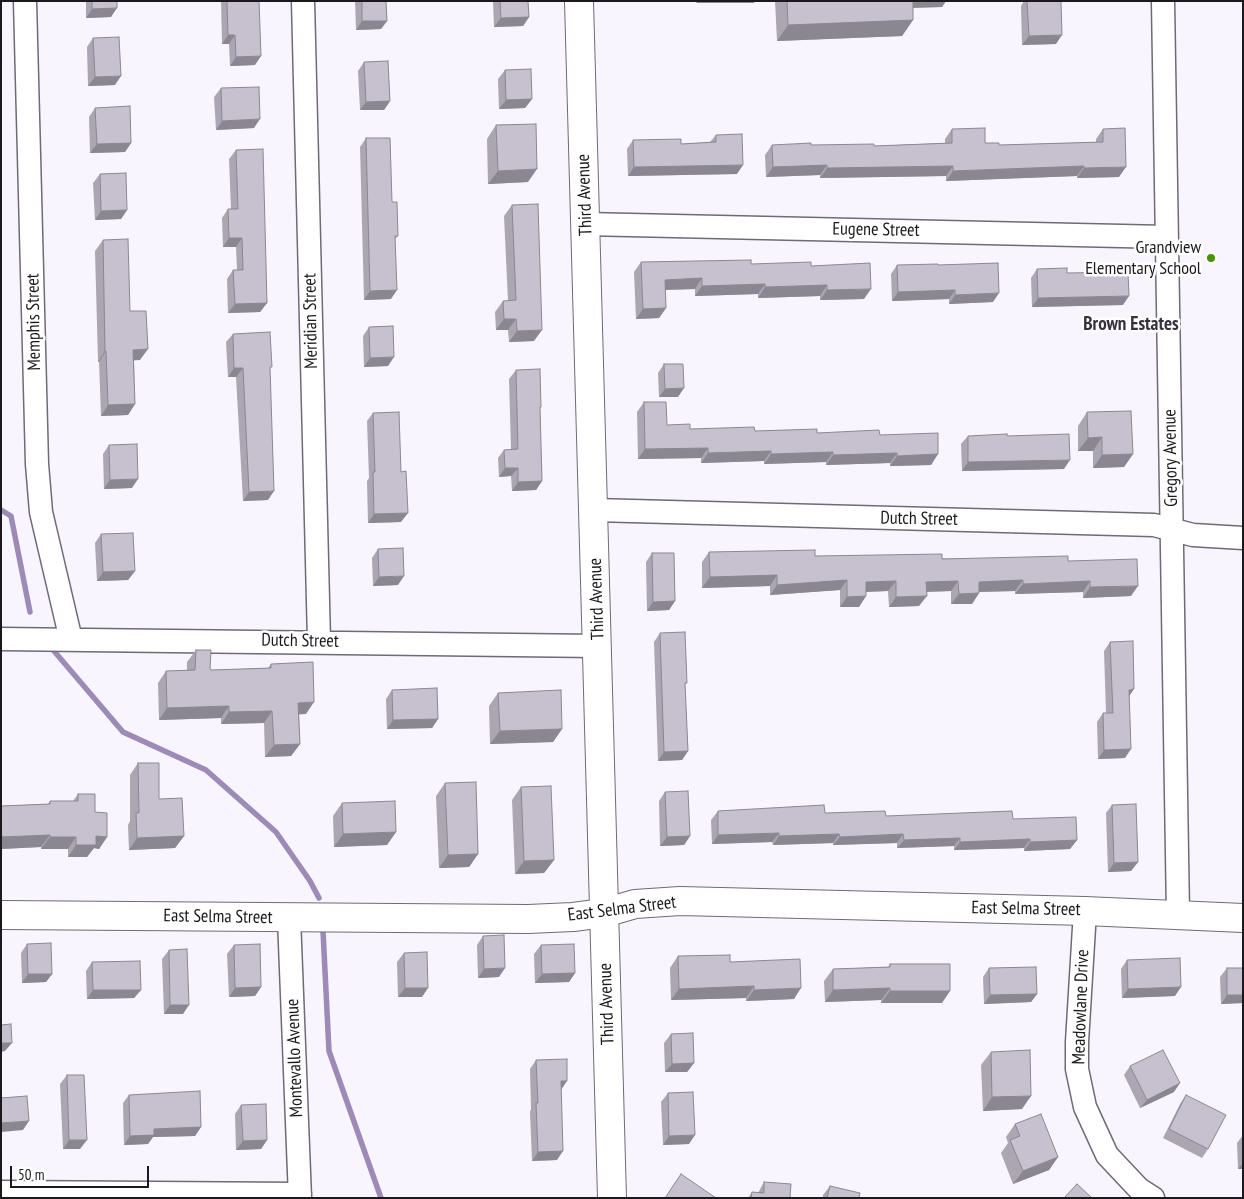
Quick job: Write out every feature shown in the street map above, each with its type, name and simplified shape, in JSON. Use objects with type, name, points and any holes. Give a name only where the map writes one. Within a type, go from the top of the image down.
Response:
[{"type":"street","name":"Memphis Street","points":[[25,1],[38,474],[41,512],[71,640]]},
{"type":"street","name":"Meridian Street","points":[[303,1],[319,641]]},
{"type":"street","name":"Third Avenue","points":[[579,1],[612,1198]]},
{"type":"street","name":"Gregory Avenue","points":[[1163,1],[1178,914]]},
{"type":"street","name":"Eugene Street","points":[[585,224],[1166,237]]},
{"type":"street","name":"Dutch Street","points":[[594,510],[1154,525],[1194,535],[1243,538]]},
{"type":"street","name":"Dutch Street","points":[[1,639],[319,641],[598,646]]},
{"type":"street","name":"East Selma Street","points":[[1,915],[528,919],[604,913],[635,904],[680,901],[1085,911],[1243,918]]},
{"type":"street","name":"Meadowlane Drive","points":[[1085,911],[1077,1069],[1085,1107],[1107,1154],[1139,1189],[1153,1198]]},
{"type":"street","name":"Montevallo Avenue","points":[[289,918],[300,1196]]},
{"type":"street","points":[[1,1192],[300,1196]]},
{"type":"building","points":[[92,1],[117,1],[117,8],[92,9]]},
{"type":"building","points":[[227,1],[259,1],[261,56],[236,57],[235,35],[228,35]]},
{"type":"building","points":[[362,1],[386,1],[387,21],[362,21]]},
{"type":"building","points":[[500,1],[528,1],[529,17],[501,18]]},
{"type":"building","points":[[787,1],[913,1],[913,20],[788,25]]},
{"type":"building","points":[[1027,1],[1061,1],[1062,35],[1029,36]]},
{"type":"building","points":[[119,37],[121,76],[95,77],[93,38]]},
{"type":"building","points":[[388,61],[390,101],[366,102],[364,62]]},
{"type":"building","points":[[531,69],[532,99],[506,100],[505,70]]},
{"type":"building","points":[[259,87],[260,119],[222,121],[221,88]]},
{"type":"building","points":[[130,106],[131,143],[97,144],[95,108]]},
{"type":"building","points":[[536,124],[537,169],[498,171],[496,125]]},
{"type":"building","points":[[985,128],[985,143],[999,143],[999,145],[1103,142],[1103,129],[1125,128],[1126,167],[1084,168],[1084,166],[953,171],[953,166],[827,168],[827,165],[773,167],[772,145],[811,143],[811,145],[874,144],[874,146],[952,143],[952,129]]},
{"type":"building","points":[[742,134],[743,165],[634,167],[633,140],[681,139],[681,144],[716,142],[716,135]]},
{"type":"building","points":[[366,138],[390,138],[392,202],[397,202],[398,236],[395,236],[397,290],[370,291]]},
{"type":"building","points":[[263,149],[267,303],[235,304],[233,270],[243,270],[242,238],[229,238],[228,209],[238,209],[236,150]]},
{"type":"building","points":[[126,173],[127,210],[101,211],[100,174]]},
{"type":"building","points":[[538,204],[542,330],[517,331],[516,319],[504,319],[503,301],[516,300],[512,205]]},
{"type":"building","points":[[128,239],[130,311],[146,311],[148,349],[133,350],[135,404],[108,405],[103,240]]},
{"type":"building","points":[[751,260],[751,264],[811,262],[811,266],[870,263],[871,289],[827,290],[827,285],[765,287],[765,284],[702,286],[702,278],[665,280],[666,308],[643,309],[641,262]]},
{"type":"building","points":[[998,263],[999,293],[955,295],[955,290],[898,292],[897,265]]},
{"type":"building","points":[[1067,268],[1067,273],[1128,272],[1129,296],[1038,298],[1037,269]]},
{"type":"building","points":[[393,326],[394,357],[370,358],[369,327]]},
{"type":"building","points":[[270,332],[274,491],[249,492],[243,368],[234,368],[233,334]]},
{"type":"building","points":[[664,364],[683,364],[684,388],[665,389]]},
{"type":"building","points":[[540,369],[542,481],[518,482],[518,468],[505,468],[504,450],[518,449],[516,370]]},
{"type":"building","points":[[644,402],[666,402],[667,425],[690,424],[690,429],[754,427],[755,431],[817,429],[817,433],[879,430],[880,435],[938,433],[938,454],[897,456],[897,453],[833,455],[833,452],[771,454],[771,451],[708,453],[708,448],[645,449]]},
{"type":"building","points":[[1131,411],[1133,454],[1102,455],[1102,437],[1088,438],[1087,412]]},
{"type":"building","points":[[399,412],[401,472],[406,471],[408,513],[374,514],[373,413]]},
{"type":"building","points":[[1007,434],[1007,436],[1069,434],[1070,460],[968,462],[968,436]]},
{"type":"building","points":[[137,444],[138,479],[110,480],[109,445]]},
{"type":"building","points":[[133,533],[135,571],[103,572],[101,534]]},
{"type":"building","points":[[403,548],[404,576],[379,577],[378,549]]},
{"type":"building","points":[[815,550],[815,556],[942,554],[942,559],[1068,556],[1068,561],[1137,559],[1138,586],[1090,587],[1090,581],[1023,584],[1023,580],[979,582],[979,593],[959,594],[958,581],[926,582],[927,596],[896,597],[896,581],[866,582],[866,596],[847,597],[847,580],[777,585],[777,575],[710,577],[709,552]]},
{"type":"building","points":[[652,553],[674,553],[675,601],[653,602]]},
{"type":"building","points":[[685,632],[688,751],[664,752],[660,633]]},
{"type":"building","points":[[1133,641],[1134,689],[1129,690],[1131,749],[1104,750],[1103,713],[1113,713],[1110,642]]},
{"type":"building","points":[[196,650],[211,650],[210,669],[212,670],[271,668],[271,664],[313,662],[314,702],[298,703],[300,744],[274,745],[272,711],[229,712],[229,706],[167,708],[166,671],[195,670]]},
{"type":"building","points":[[437,688],[438,719],[393,720],[392,690]]},
{"type":"building","points":[[561,690],[562,729],[500,731],[498,693]]},
{"type":"building","points":[[138,763],[159,763],[159,799],[182,798],[184,836],[137,838],[136,813],[139,813]]},
{"type":"building","points":[[476,782],[478,854],[448,855],[445,783]]},
{"type":"building","points":[[551,786],[554,860],[524,861],[521,787]]},
{"type":"building","points":[[688,791],[690,836],[667,837],[665,792]]},
{"type":"building","points":[[78,794],[95,794],[95,812],[107,813],[107,837],[96,836],[96,845],[76,845],[76,837],[50,837],[50,835],[1,837],[1,806],[50,804],[50,801],[78,801]]},
{"type":"building","points":[[395,801],[396,832],[343,834],[342,803]]},
{"type":"building","points":[[1136,804],[1138,862],[1114,863],[1112,805]]},
{"type":"building","points":[[824,805],[825,813],[885,811],[886,816],[1012,811],[1013,819],[1076,817],[1077,840],[1030,842],[1030,839],[960,842],[960,838],[904,840],[903,834],[840,837],[839,834],[779,836],[779,833],[718,835],[718,811]]},
{"type":"building","points":[[504,935],[505,968],[484,969],[483,936]]},
{"type":"building","points":[[51,943],[52,974],[28,974],[27,944]]},
{"type":"building","points":[[260,944],[261,987],[235,988],[234,945]]},
{"type":"building","points":[[574,944],[575,973],[542,974],[541,945]]},
{"type":"building","points":[[187,949],[189,1005],[170,1005],[169,950]]},
{"type":"building","points":[[427,952],[428,988],[405,988],[404,953]]},
{"type":"building","points":[[730,955],[730,962],[800,959],[801,988],[754,990],[754,986],[679,989],[678,956]]},
{"type":"building","points":[[1180,958],[1181,987],[1128,989],[1127,960]]},
{"type":"building","points":[[140,961],[141,990],[93,990],[92,962]]},
{"type":"building","points":[[890,964],[950,964],[950,991],[890,991],[890,988],[833,990],[833,969],[890,967]]},
{"type":"building","points":[[1036,967],[1037,994],[990,995],[989,968]]},
{"type":"building","points":[[1227,968],[1243,968],[1243,995],[1227,995]]},
{"type":"building","points":[[11,1024],[12,1043],[1,1043],[1,1025]]},
{"type":"building","points":[[693,1033],[694,1063],[672,1064],[671,1034]]},
{"type":"building","points":[[1030,1050],[1031,1096],[992,1097],[991,1052]]},
{"type":"building","points":[[1163,1050],[1180,1083],[1147,1100],[1130,1066]]},
{"type":"building","points":[[567,1059],[567,1081],[561,1081],[563,1151],[538,1152],[536,1060]]},
{"type":"building","points":[[67,1075],[84,1075],[87,1140],[69,1140]]},
{"type":"building","points":[[200,1091],[201,1127],[154,1129],[154,1135],[130,1136],[129,1095]]},
{"type":"building","points":[[693,1092],[695,1135],[669,1136],[668,1093]]},
{"type":"building","points":[[1186,1095],[1226,1115],[1208,1149],[1169,1129]]},
{"type":"building","points":[[27,1096],[29,1121],[1,1123],[1,1098]]},
{"type":"building","points":[[266,1104],[267,1140],[243,1141],[241,1105]]},
{"type":"building","points":[[1041,1114],[1058,1157],[1023,1171],[1010,1140],[1020,1136],[1015,1124]]},
{"type":"building","points":[[681,1174],[716,1198],[665,1198]]},
{"type":"building","points":[[764,1182],[791,1184],[790,1198],[751,1198],[752,1192],[764,1193]]},
{"type":"building","points":[[1077,1184],[1092,1198],[1064,1198]]},
{"type":"building","points":[[830,1186],[860,1193],[859,1198],[827,1198]]},
{"type":"waterway","points":[[1,510],[11,516],[30,612]]},
{"type":"waterway","points":[[54,651],[123,732],[206,770],[276,832],[310,881],[319,898]]},
{"type":"waterway","points":[[323,931],[329,1051],[381,1198]]},
{"type":"place","name":"Grandview Elementary School","points":[[1211,258]]},
{"type":"district","name":"Brown Estates","points":[[1131,325]]}]
